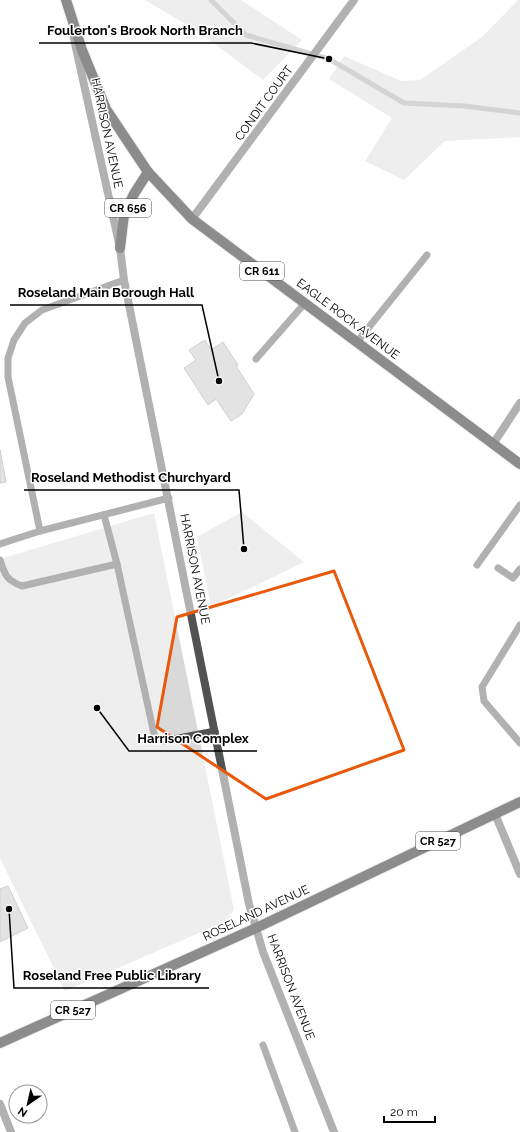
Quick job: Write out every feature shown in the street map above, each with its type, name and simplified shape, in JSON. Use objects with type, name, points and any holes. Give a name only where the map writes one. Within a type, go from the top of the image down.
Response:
[{"type":"main road","name":"EAGLE ROCK AVENUE","points":[[65,0],[82,50],[106,109],[148,172],[192,220],[520,464]]},
{"type":"main road","name":"CR 656","points":[[120,248],[124,215],[134,194],[148,172]]},
{"type":"main road","name":"ROSELAND AVENUE","points":[[0,1043],[256,928],[520,802]]},
{"type":"street","name":"HARRISON AVENUE","points":[[65,0],[120,248],[124,280],[248,904],[263,952],[334,1132]]},
{"type":"street","name":"CONDIT COURT","points":[[192,220],[354,0]]},
{"type":"street","points":[[493,444],[520,403]]},
{"type":"street","points":[[495,814],[520,874]]},
{"type":"street","points":[[0,1104],[11,1132]]},
{"type":"lane","points":[[357,342],[427,255]]},
{"type":"lane","points":[[40,531],[8,377],[8,358],[14,340],[25,323],[42,310],[124,280]]},
{"type":"lane","points":[[256,359],[305,303]]},
{"type":"lane","points":[[0,544],[40,531],[168,498]]},
{"type":"lane","points":[[477,565],[520,505]]},
{"type":"lane","points":[[104,515],[117,564],[154,734],[157,739],[162,741],[214,731]]},
{"type":"lane","points":[[0,560],[6,577],[13,583],[22,586],[117,564]]},
{"type":"lane","points":[[498,568],[513,578],[520,569]]},
{"type":"lane","points":[[520,625],[482,687],[484,701],[520,743]]},
{"type":"lane","points":[[263,1045],[295,1132]]},
{"type":"highlighted area","points":[[334,571],[404,750],[266,799],[157,727],[177,617]]},
{"type":"shaded area","points":[[145,0],[241,0],[302,40],[263,80],[199,32]]},
{"type":"shaded area","points":[[518,0],[520,0],[520,137],[445,141],[404,180],[365,161],[392,118],[329,79],[344,56],[401,81],[420,80],[482,37]]},
{"type":"shaded area","points":[[242,512],[304,562],[211,607],[197,537]]},
{"type":"shaded area","points":[[154,513],[234,910],[222,923],[65,991],[0,858],[0,559]]},
{"type":"building","points":[[205,340],[211,350],[223,342],[254,394],[242,414],[231,421],[216,399],[208,405],[184,368],[196,360],[189,350]]},
{"type":"building","points":[[0,450],[6,482],[0,483]]},
{"type":"building","points":[[8,886],[28,928],[0,942],[0,889]]},
{"type":"waterway","points":[[211,0],[246,35],[329,59],[404,103],[464,106],[520,113]]},
{"type":"place","name":"Foulerton's Brook North Branch","points":[[329,59]]},
{"type":"place","name":"Roseland Main Borough Hall","points":[[219,381]]},
{"type":"place","name":"Roseland Methodist Churchyard","points":[[244,549]]},
{"type":"place","name":"Harrison Complex","points":[[97,708]]},
{"type":"place","name":"Roseland Free Public Library","points":[[9,909]]}]
